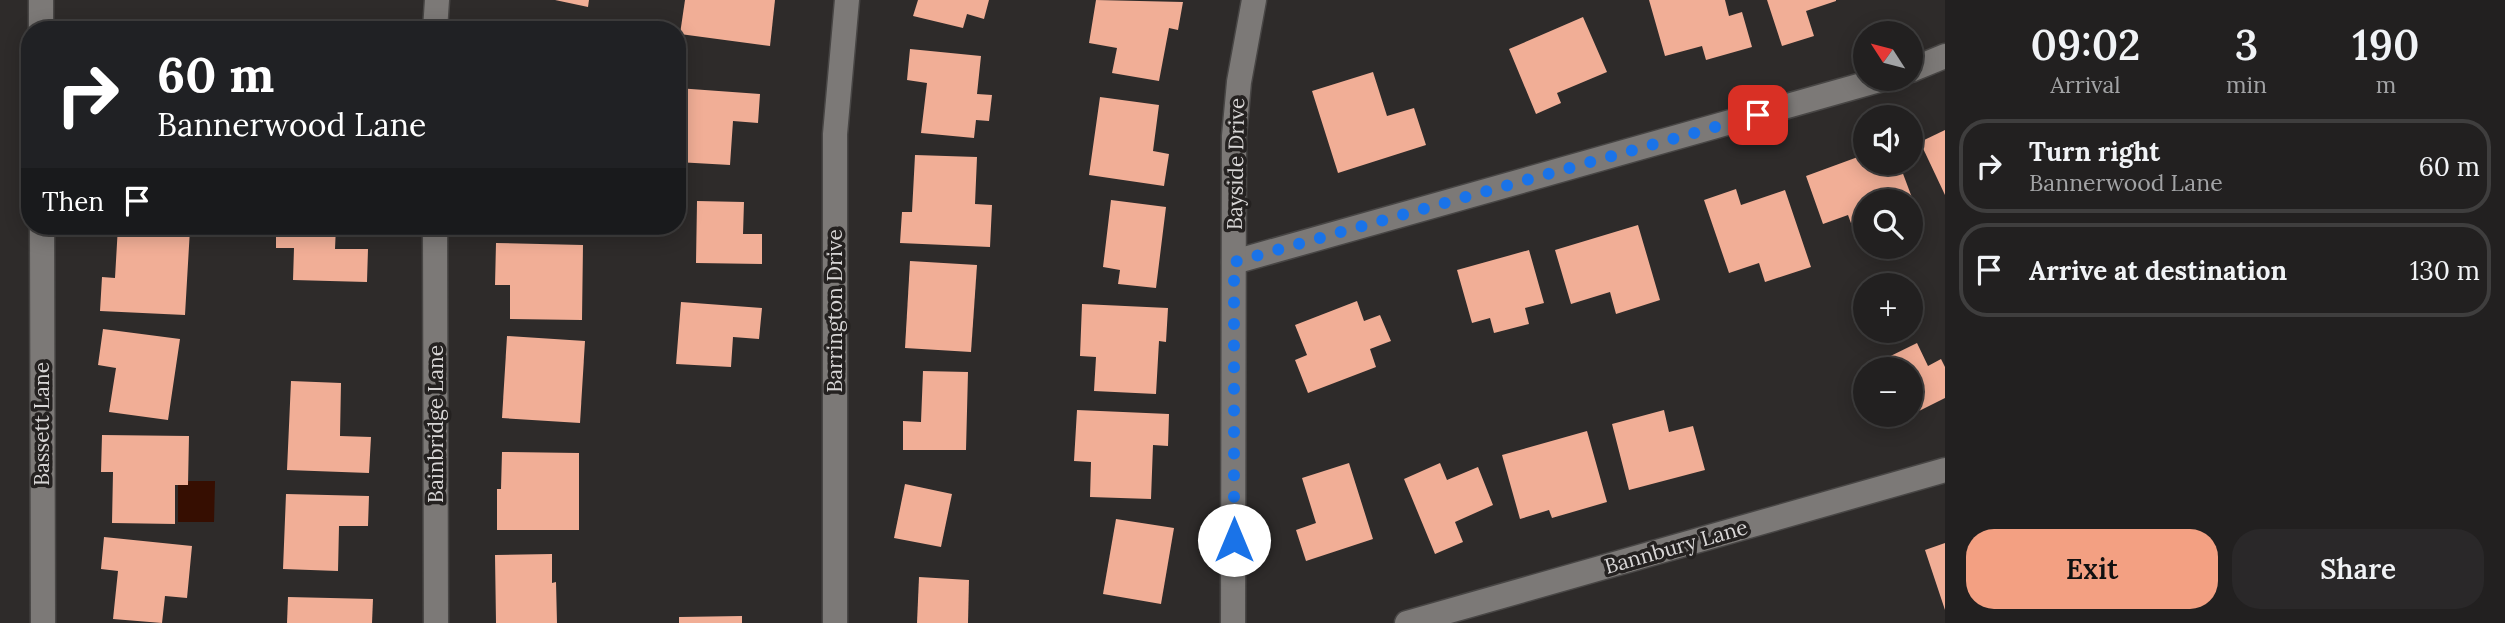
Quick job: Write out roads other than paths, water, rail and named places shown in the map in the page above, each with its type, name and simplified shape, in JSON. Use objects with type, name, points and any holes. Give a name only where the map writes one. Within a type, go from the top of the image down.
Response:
[{"type":"street","points":[[41,0],[41,21]]},
{"type":"street","points":[[436,21],[437,0]]},
{"type":"street","name":"Barrington Drive","points":[[835,623],[835,134],[847,0]]},
{"type":"street","name":"Bayside Drive","points":[[1233,623],[1234,135],[1238,82],[1254,0]]},
{"type":"street","points":[[1923,64],[1945,56]]},
{"type":"street","points":[[1234,262],[1853,87]]},
{"type":"street","name":"Bassett Lane","points":[[42,235],[43,623]]},
{"type":"street","name":"Bainbridge Lane","points":[[435,235],[436,623]]},
{"type":"street","name":"Bannbury Lane","points":[[1407,623],[1945,470]]}]
